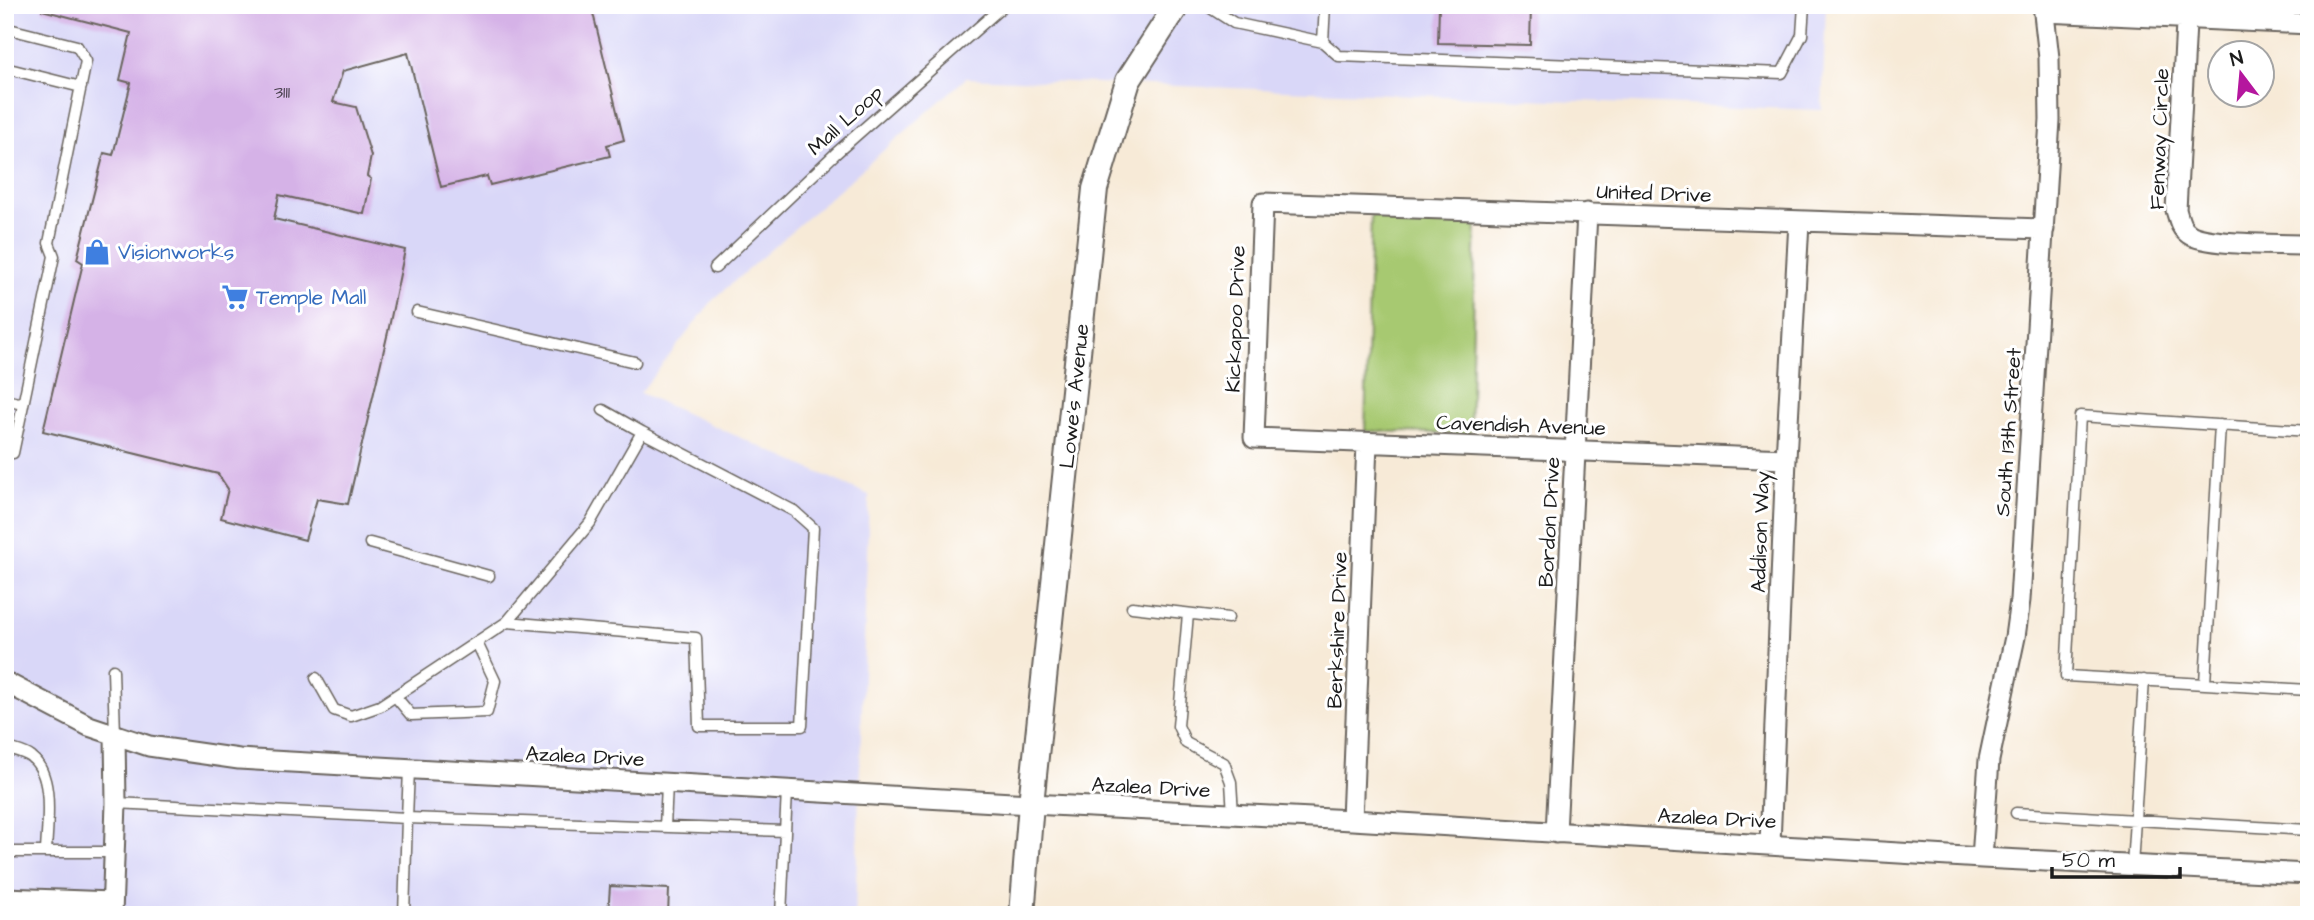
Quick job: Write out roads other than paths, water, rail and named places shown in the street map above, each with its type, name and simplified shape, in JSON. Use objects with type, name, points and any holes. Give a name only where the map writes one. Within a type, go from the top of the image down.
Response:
[{"type":"street","name":"Lowe's Avenue","points":[[1022,915],[1031,804],[1095,189],[1128,81],[1177,5]]},
{"type":"street","points":[[2044,8],[2187,12],[2309,24]]},
{"type":"street","name":"South 13th Street","points":[[1982,858],[1989,760],[2015,637],[2020,600],[2050,120],[2049,58],[2044,8]]},
{"type":"street","name":"Fenway Circle","points":[[2187,12],[2176,210],[2181,226],[2190,235],[2213,240],[2309,245]]},
{"type":"street","name":"United Drive","points":[[1263,203],[2044,229]]},
{"type":"street","name":"Kickapoo Drive","points":[[1254,438],[1263,203]]},
{"type":"street","name":"Bordon Drive","points":[[1556,833],[1587,213]]},
{"type":"street","name":"Addison Way","points":[[1770,844],[1799,222]]},
{"type":"street","name":"Cavendish Avenue","points":[[1254,438],[1786,459]]},
{"type":"street","name":"Berkshire Drive","points":[[1352,820],[1367,443]]},
{"type":"street","name":"Azalea Drive","points":[[5,682],[89,726],[115,735],[149,746],[239,759],[1352,820],[1982,858],[2309,874]]},
{"type":"street","points":[[5,898],[112,908],[116,803],[115,735]]},
{"type":"lane","name":"Mall Loop","points":[[715,268],[835,154],[1004,5]]},
{"type":"lane","points":[[1206,5],[1234,23],[1323,42],[1339,56],[1782,73],[1802,35],[1804,5]]},
{"type":"lane","points":[[1323,42],[1325,5]]},
{"type":"lane","points":[[5,28],[77,46],[86,61],[49,243],[54,256],[10,456]]},
{"type":"lane","points":[[13,70],[80,87]]},
{"type":"lane","points":[[417,312],[635,362]]},
{"type":"lane","points":[[5,400],[23,404]]},
{"type":"lane","points":[[507,622],[696,638],[699,726],[802,726],[813,528],[794,510],[603,410]]},
{"type":"lane","points":[[2309,431],[2080,416],[2066,676],[2309,690]]},
{"type":"lane","points":[[2205,684],[2220,425]]},
{"type":"lane","points":[[316,678],[334,710],[351,716],[380,706],[507,622],[590,523],[642,432]]},
{"type":"lane","points":[[370,543],[489,576]]},
{"type":"lane","points":[[1132,607],[1228,618]]},
{"type":"lane","points":[[1188,614],[1178,726],[1186,743],[1224,763],[1231,782],[1233,814]]},
{"type":"lane","points":[[395,696],[411,715],[487,712],[495,681],[477,643]]},
{"type":"lane","points":[[113,670],[115,735]]},
{"type":"lane","points":[[2132,866],[2144,680]]},
{"type":"lane","points":[[5,747],[30,755],[44,771],[47,790],[46,852]]},
{"type":"lane","points":[[404,915],[409,769]]},
{"type":"lane","points":[[665,827],[667,783]]},
{"type":"lane","points":[[781,915],[787,790]]},
{"type":"lane","points":[[116,803],[407,818],[785,831]]},
{"type":"lane","points":[[2016,814],[2309,830]]},
{"type":"lane","points":[[5,852],[114,852]]},
{"type":"place","name":"Visionworks","points":[[97,252]]},
{"type":"place","name":"Temple Mall","points":[[235,297]]}]
